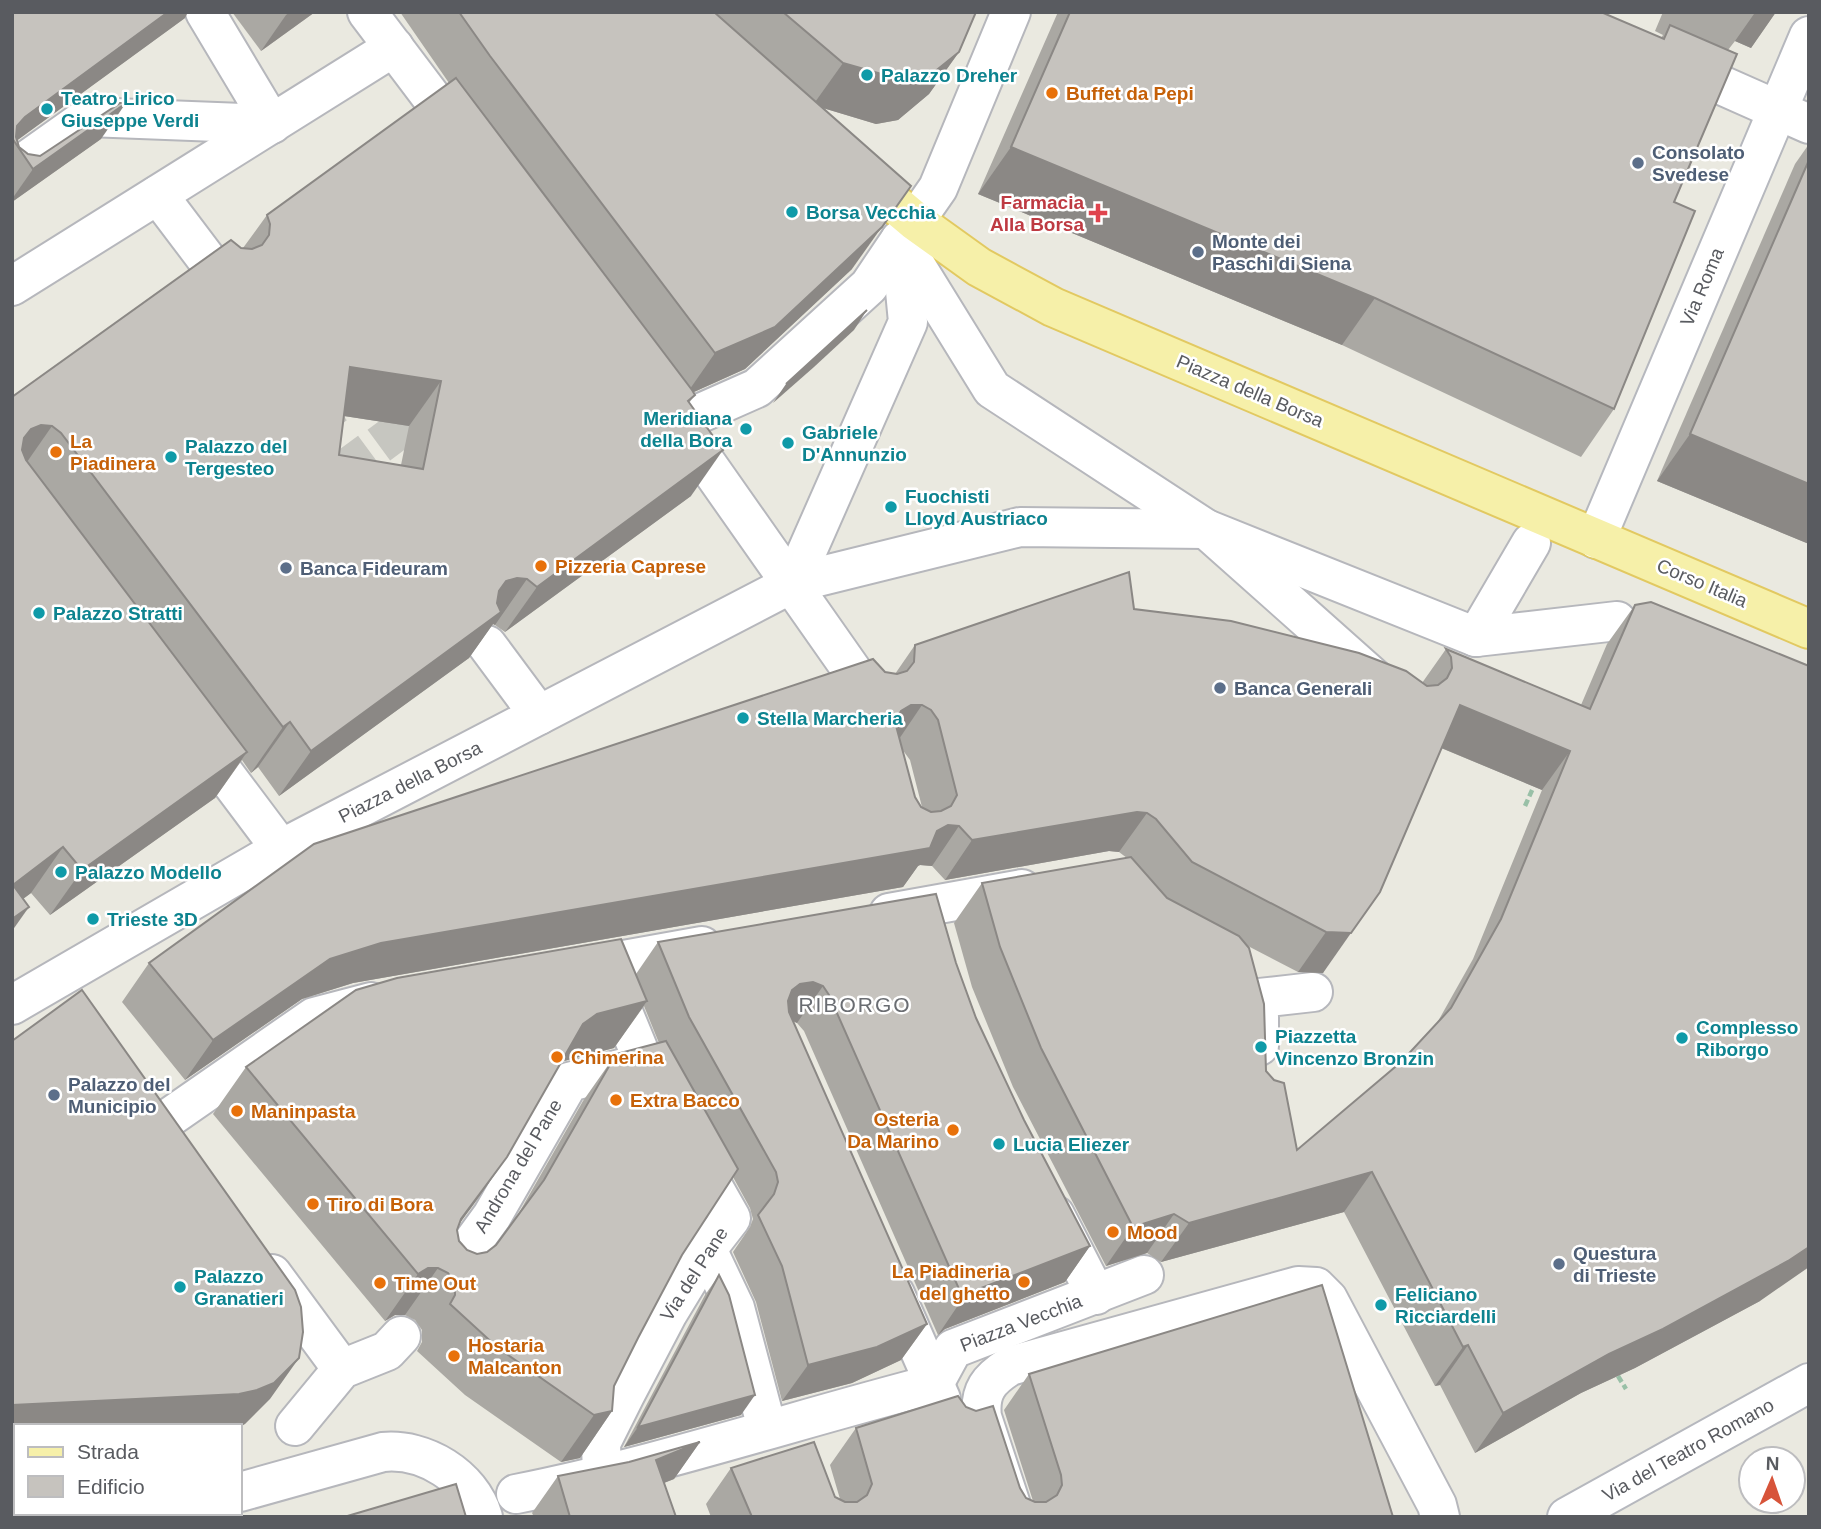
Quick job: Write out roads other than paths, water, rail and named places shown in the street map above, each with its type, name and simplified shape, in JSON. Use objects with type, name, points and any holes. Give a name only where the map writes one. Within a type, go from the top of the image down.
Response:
[{"type":"main road","name":"Piazza della Borsa","points":[[833,151],[908,230],[1053,307],[1596,539]]},
{"type":"main road","name":"Corso Italia","points":[[1596,539],[1809,629]]},
{"type":"street","points":[[205,12],[272,124]]},
{"type":"street","points":[[367,12],[484,167]]},
{"type":"street","points":[[678,423],[757,388],[869,286],[938,188],[1011,12]]},
{"type":"street","name":"Via Roma","points":[[1596,539],[1793,117],[1809,36]]},
{"type":"street","points":[[12,286],[394,47]]},
{"type":"street","points":[[1645,51],[1793,117]]},
{"type":"street","points":[[12,171],[88,117],[272,124]]},
{"type":"street","points":[[158,195],[217,273]]},
{"type":"street","points":[[908,230],[992,389],[1206,529],[1403,704]]},
{"type":"street","points":[[793,583],[908,322],[908,230]]},
{"type":"street","points":[[654,392],[793,583],[867,692]]},
{"type":"street","name":"Piazza della Borsa","points":[[12,1004],[281,849],[793,583],[1020,527],[1206,529]]},
{"type":"street","points":[[1206,529],[1476,637],[1616,621]]},
{"type":"street","points":[[1476,637],[1531,543]]},
{"type":"street","points":[[487,645],[539,715]]},
{"type":"street","points":[[176,709],[281,849]]},
{"type":"street","points":[[848,920],[929,910],[1059,882]]},
{"type":"street","points":[[548,973],[741,939]]},
{"type":"street","name":"Via del Pane","points":[[602,1477],[601,1443],[668,1313],[707,1249],[731,1218],[644,1063],[603,964]]},
{"type":"street","points":[[1233,968],[1259,998],[1258,1075]]},
{"type":"street","points":[[52,981],[74,1012]]},
{"type":"street","points":[[1259,998],[1312,992]]},
{"type":"street","points":[[137,1094],[168,1136],[314,1017],[400,998]]},
{"type":"street","name":"Androna del Pane","points":[[446,1279],[492,1216],[569,1082],[644,1063]]},
{"type":"street","points":[[1037,1181],[1096,1294]]},
{"type":"street","points":[[251,1247],[342,1369]]},
{"type":"street","points":[[707,1249],[735,1308],[780,1424],[805,1457]]},
{"type":"street","points":[[881,1262],[954,1426]]},
{"type":"street","name":"Piazza Vecchia","points":[[934,1384],[953,1349],[1144,1275]]},
{"type":"street","name":"Piazza Vecchia","points":[[1015,1517],[982,1417],[984,1387],[995,1376],[1010,1366],[1298,1286],[1316,1287],[1335,1311],[1437,1505],[1440,1517]]},
{"type":"street","points":[[295,1426],[342,1369],[387,1352],[401,1336]]},
{"type":"street","name":"Via del Teatro Romano","points":[[1567,1517],[1809,1383]]},
{"type":"street","points":[[516,1494],[602,1477],[780,1424],[934,1384]]},
{"type":"street","points":[[242,1491],[383,1452],[399,1450],[416,1453],[467,1484],[474,1494],[482,1517]]},
{"type":"tunnel","points":[[333,479],[448,394]]},
{"type":"tunnel","points":[[309,401],[381,499]]},
{"type":"place","name":"Palazzo Dreher","points":[[867,75]]},
{"type":"place","name":"Buffet da Pepi","points":[[1052,93]]},
{"type":"place","name":"Teatro Lirico Giuseppe Verdi","points":[[47,109]]},
{"type":"place","name":"Consolato Svedese","points":[[1638,163]]},
{"type":"place","name":"Borsa Vecchia","points":[[792,212]]},
{"type":"place","name":"Farmacia Alla Borsa","points":[[1098,213]]},
{"type":"place","name":"Monte dei Paschi di Siena","points":[[1198,252]]},
{"type":"place","name":"Meridiana della Bora","points":[[746,429]]},
{"type":"place","name":"Gabriele D'Annunzio","points":[[788,443]]},
{"type":"place","name":"La Piadinera","points":[[56,452]]},
{"type":"place","name":"Palazzo del Tergesteo","points":[[171,457]]},
{"type":"place","name":"Fuochisti Lloyd Austriaco","points":[[891,507]]},
{"type":"place","name":"Pizzeria Caprese","points":[[541,566]]},
{"type":"place","name":"Banca Fideuram","points":[[286,568]]},
{"type":"place","name":"Palazzo Stratti","points":[[39,613]]},
{"type":"place","name":"Banca Generali","points":[[1220,688]]},
{"type":"place","name":"Stella Marcheria","points":[[743,718]]},
{"type":"place","name":"Palazzo Modello","points":[[61,872]]},
{"type":"place","name":"Trieste 3D","points":[[93,919]]},
{"type":"place","name":"Complesso Riborgo","points":[[1682,1038]]},
{"type":"place","name":"Piazzetta Vincenzo Bronzin","points":[[1261,1047]]},
{"type":"place","name":"Chimerina","points":[[557,1057]]},
{"type":"place","name":"Palazzo del Municipio","points":[[54,1095]]},
{"type":"place","name":"Extra Bacco","points":[[616,1100]]},
{"type":"place","name":"Maninpasta","points":[[237,1111]]},
{"type":"place","name":"Osteria Da Marino","points":[[953,1130]]},
{"type":"place","name":"Lucia Eliezer","points":[[999,1144]]},
{"type":"place","name":"Tiro di Bora","points":[[313,1204]]},
{"type":"place","name":"Mood","points":[[1113,1232]]},
{"type":"place","name":"Questura di Trieste","points":[[1559,1264]]},
{"type":"place","name":"La Piadineria del ghetto","points":[[1024,1282]]},
{"type":"place","name":"Time Out","points":[[380,1283]]},
{"type":"place","name":"Palazzo Granatieri","points":[[180,1287]]},
{"type":"place","name":"Feliciano Ricciardelli","points":[[1381,1305]]},
{"type":"place","name":"Hostaria Malcanton","points":[[454,1356]]},
{"type":"district","name":"RIBORGO","points":[[855,1004]]}]
